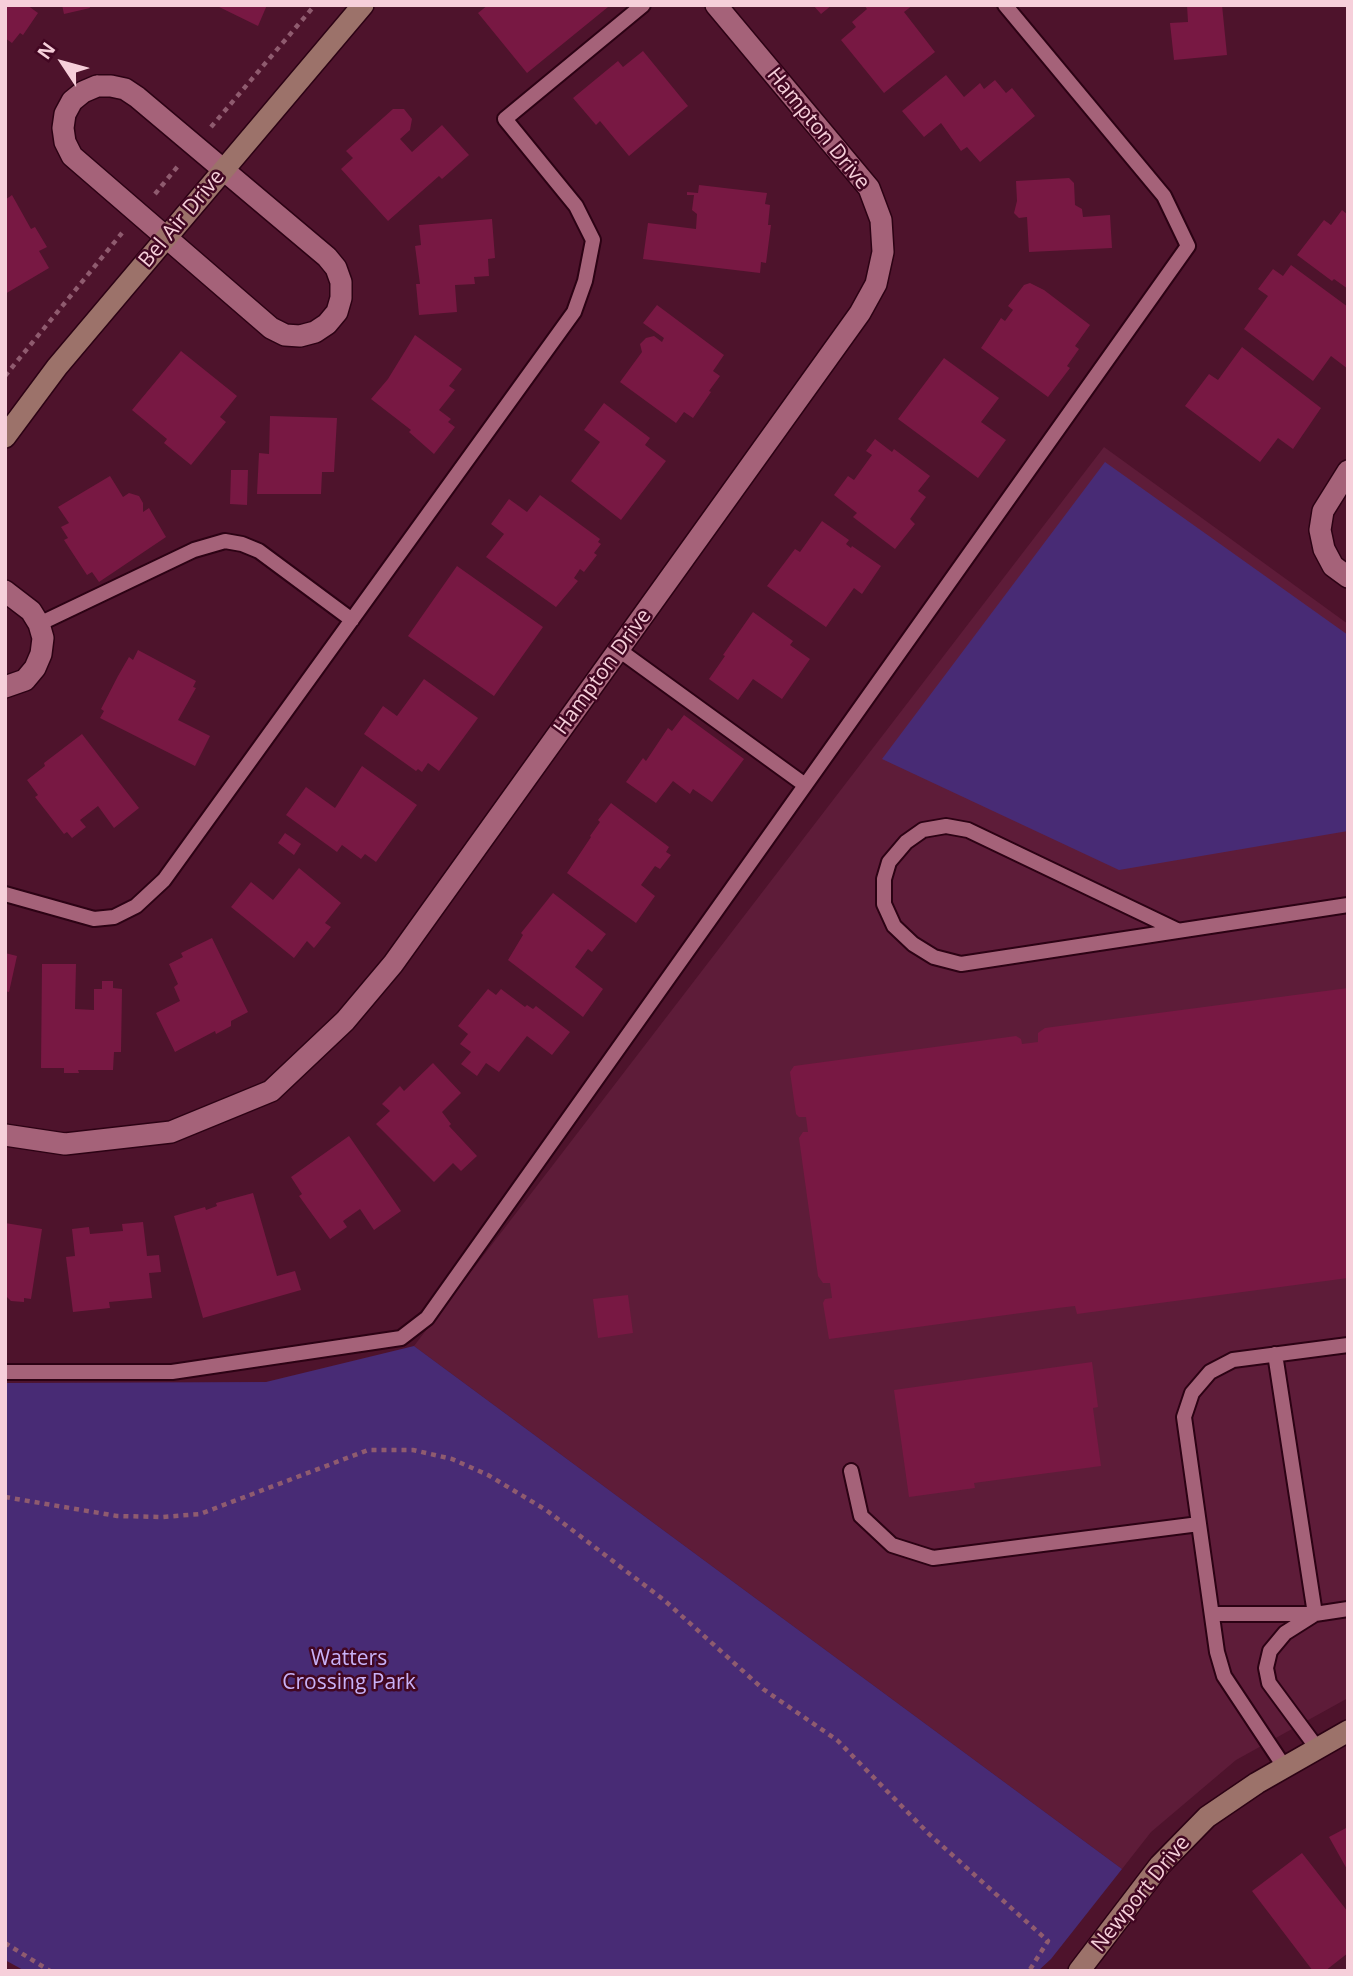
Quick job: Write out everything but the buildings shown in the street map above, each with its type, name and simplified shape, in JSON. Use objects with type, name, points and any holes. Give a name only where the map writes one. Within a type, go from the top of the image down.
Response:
[{"type":"street","name":"Bel Air Drive","points":[[5,437],[57,367],[363,5]]},
{"type":"street","name":"Hampton Drive","points":[[5,1135],[65,1144],[171,1132],[271,1091],[345,1021],[393,964],[860,313],[876,284],[883,252],[881,219],[869,188],[716,5]]},
{"type":"street","points":[[97,86],[125,89],[224,170],[327,257],[336,268],[341,282],[341,298],[337,312],[327,324],[315,332],[300,336],[285,335],[271,328],[138,214],[72,156],[65,142],[65,114],[72,101],[97,86]]},
{"type":"street","points":[[1348,471],[1323,511],[1320,530],[1324,549],[1333,566],[1348,577]]},
{"type":"street","points":[[5,591],[31,611],[39,624],[42,646],[35,668],[25,680],[5,687]]},
{"type":"street","name":"Newport Drive","points":[[1079,1971],[1182,1840],[1231,1798],[1348,1731]]},
{"type":"lane","points":[[5,894],[94,919],[114,917],[136,906],[176,867],[574,312],[585,281],[593,240],[576,206],[505,119],[643,5]]},
{"type":"lane","points":[[5,1372],[172,1372],[401,1338],[427,1318],[1188,246],[1164,196],[1005,5]]},
{"type":"lane","points":[[39,624],[194,550],[225,541],[259,551],[352,620]]},
{"type":"lane","points":[[619,650],[805,785]]},
{"type":"lane","points":[[1177,930],[968,830],[946,826],[923,830],[906,842],[889,862],[884,879],[884,904],[894,926],[913,944],[934,957],[961,964],[1348,905]]},
{"type":"lane","points":[[1285,1769],[1224,1676],[1217,1652],[1184,1417],[1192,1394],[1210,1372],[1233,1360],[1348,1345]]},
{"type":"lane","points":[[1275,1354],[1315,1614]]},
{"type":"lane","points":[[851,1471],[861,1516],[892,1545],[933,1558],[1199,1524]]},
{"type":"lane","points":[[1213,1614],[1315,1614],[1348,1609]]},
{"type":"lane","points":[[1315,1614],[1285,1633],[1270,1651],[1266,1668],[1269,1683],[1317,1748]]},
{"type":"path","points":[[5,376],[315,5]]},
{"type":"path","points":[[5,1497],[117,1516],[163,1517],[200,1514],[368,1450],[413,1450],[452,1459],[488,1475],[557,1518],[664,1600],[763,1689],[837,1740],[929,1834],[1048,1941],[1030,1971]]},
{"type":"path","points":[[5,1943],[50,1971]]},
{"type":"shaded area","points":[[1104,447],[1348,624],[1348,1698],[1236,1760],[1151,1832],[1122,1869],[414,1346]]},
{"type":"green space","points":[[1105,462],[1348,635],[1348,831],[1119,870],[882,759]]},
{"type":"green space","name":"Watters Crossing Park","points":[[414,1346],[1122,1869],[1051,1959],[1038,1971],[25,1971],[5,1960],[5,1383],[266,1382]]}]
